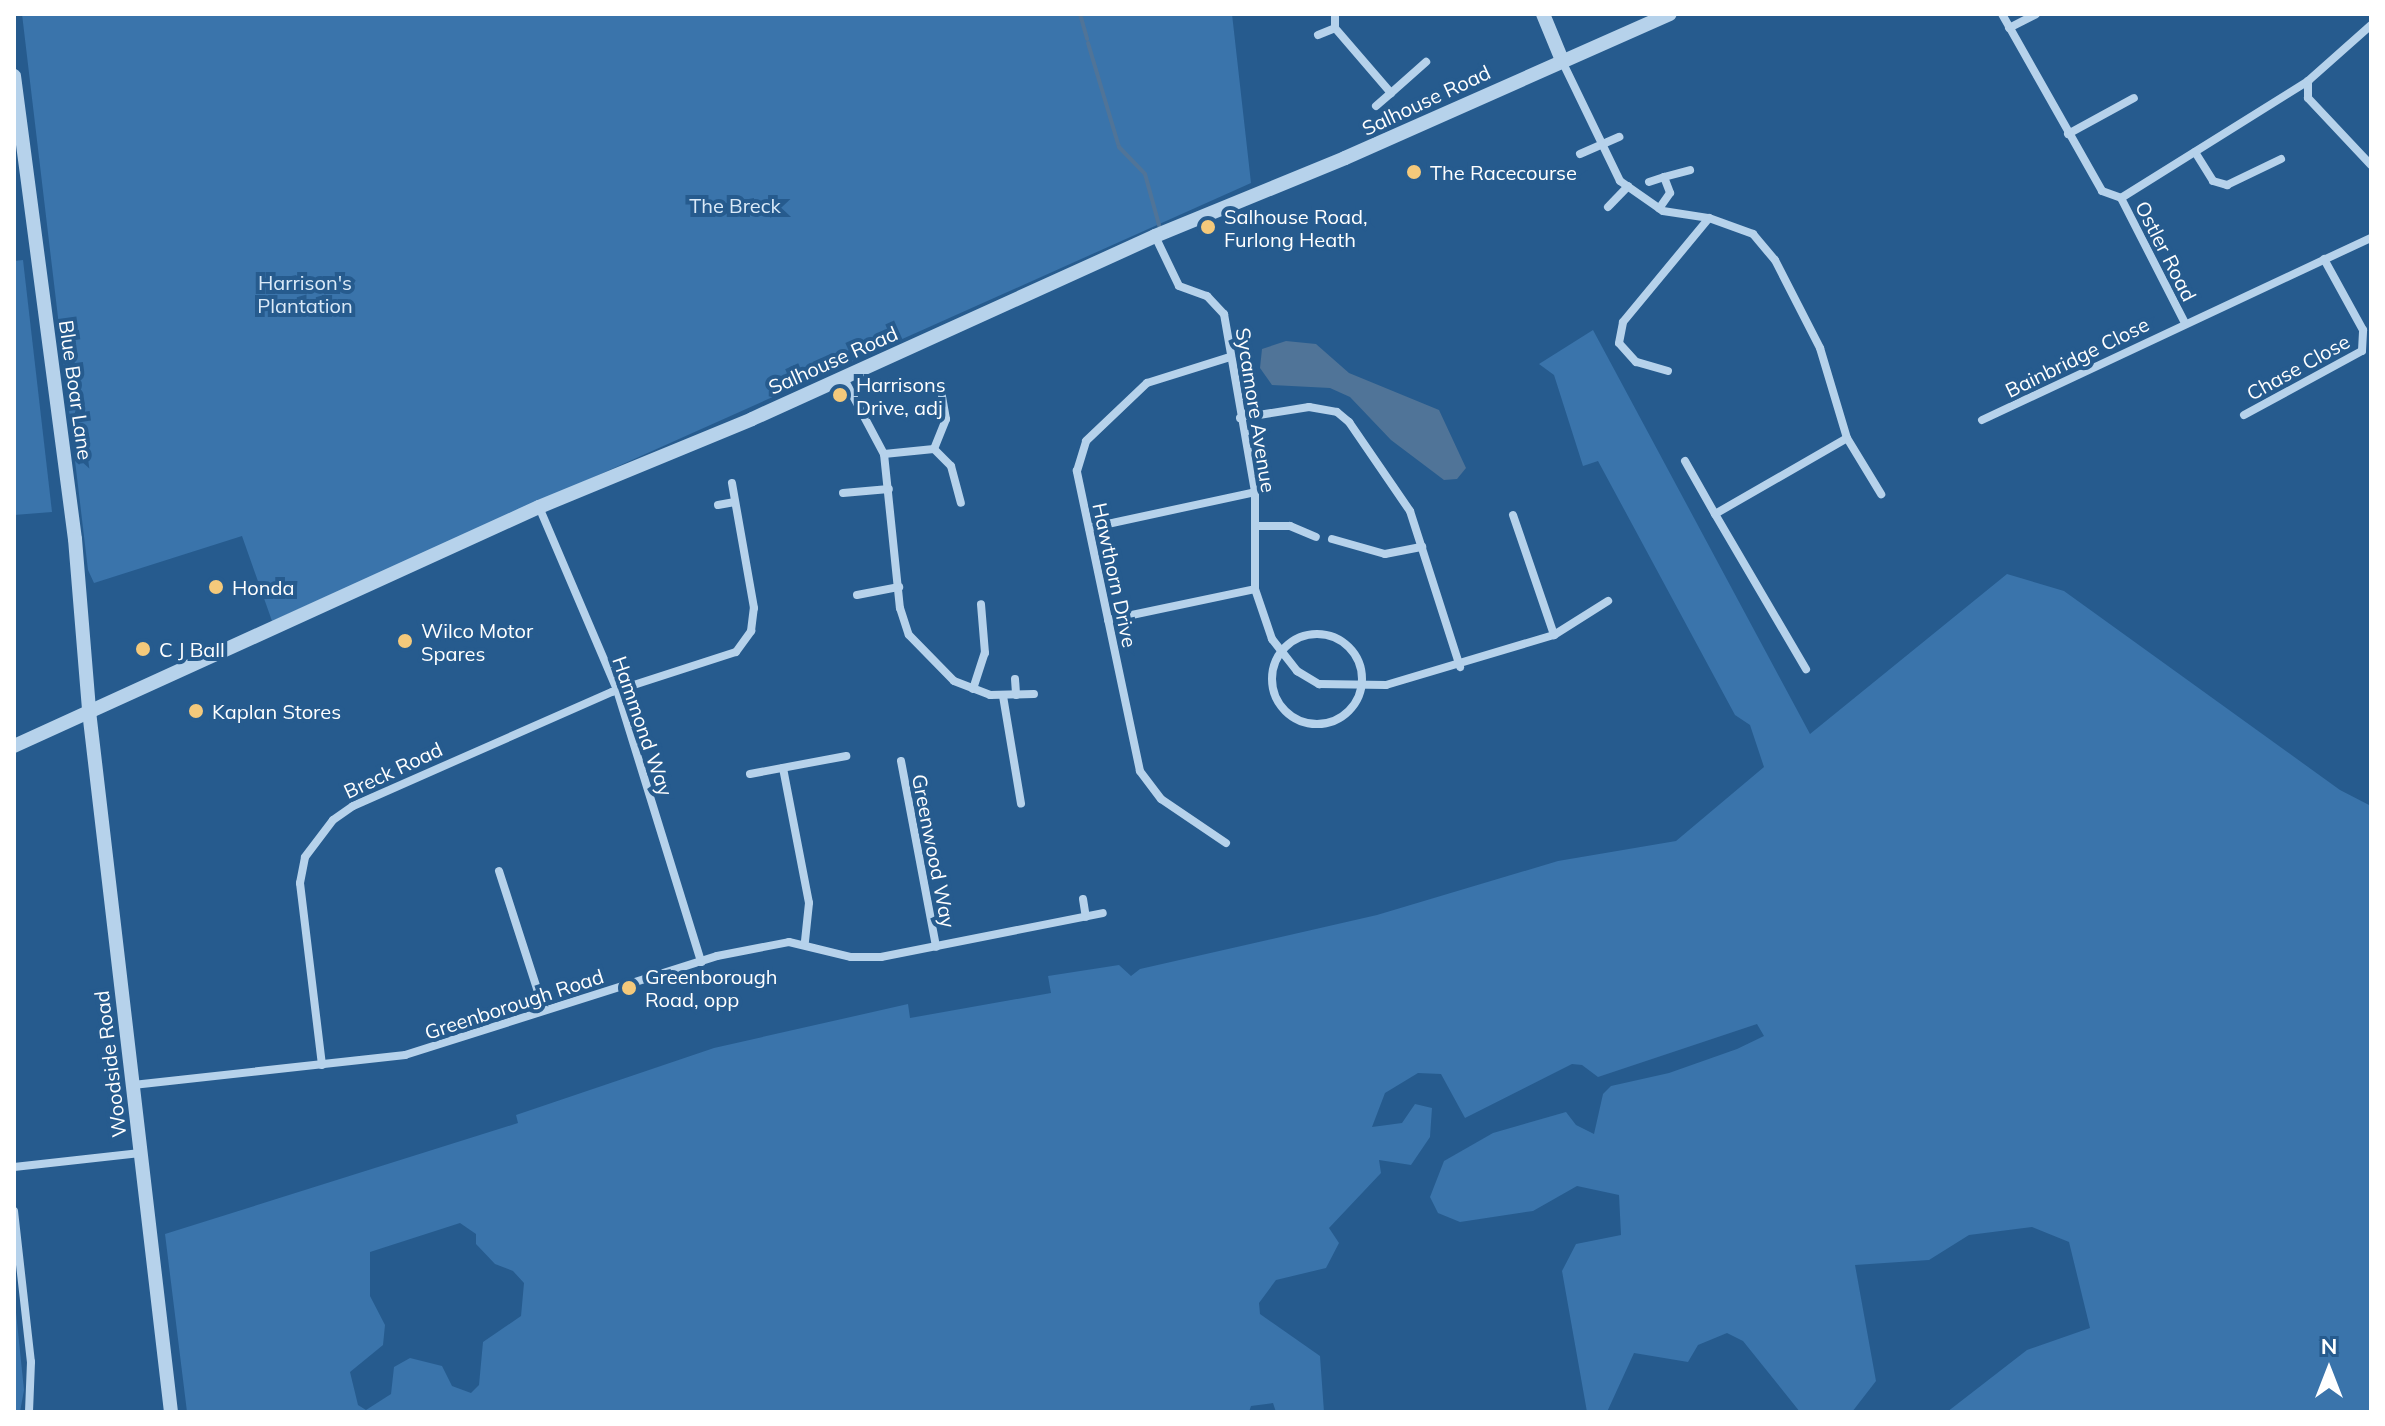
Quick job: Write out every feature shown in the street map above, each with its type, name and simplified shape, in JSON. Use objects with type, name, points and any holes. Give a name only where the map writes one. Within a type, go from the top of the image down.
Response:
[{"type":"street","points":[[1335,14],[1335,28],[1391,93]]},
{"type":"street","points":[[1543,14],[1620,181],[1659,209],[1709,218],[1753,234],[1775,260],[1820,348],[1847,438],[1881,494]]},
{"type":"street","name":"Salhouse Road","points":[[14,746],[539,507],[1670,14]]},
{"type":"street","points":[[2002,14],[2102,191],[2121,198]]},
{"type":"street","points":[[2009,28],[2036,14]]},
{"type":"street","name":"Ostler Road","points":[[2371,25],[2308,81],[2121,198],[2185,323],[2371,238]]},
{"type":"street","points":[[1318,35],[1335,28]]},
{"type":"street","points":[[1376,106],[1426,62]]},
{"type":"street","name":"Blue Boar Lane","points":[[14,76],[73,524],[89,711]]},
{"type":"street","points":[[2308,81],[2308,98],[2371,165]]},
{"type":"street","points":[[2068,134],[2134,98]]},
{"type":"street","points":[[1580,154],[1619,137]]},
{"type":"street","points":[[2195,152],[2213,181],[2227,185],[2281,159]]},
{"type":"street","points":[[1649,182],[1690,170]]},
{"type":"street","points":[[1659,209],[1670,193],[1664,177]]},
{"type":"street","points":[[1608,207],[1628,186]]},
{"type":"street","points":[[1668,371],[1636,362],[1619,343],[1623,322],[1709,218]]},
{"type":"street","name":"Sycamore Avenue","points":[[1155,236],[1179,286],[1207,296],[1224,314],[1227,358],[1255,492],[1255,589],[1280,654],[1273,688],[1286,712],[1302,721],[1321,724],[1339,718],[1354,705],[1361,687]]},
{"type":"street","name":"Chase Close","points":[[2244,415],[2352,360],[2366,345],[2363,330],[2324,259]]},
{"type":"street","name":"Bainbridge Close","points":[[1982,420],[2185,323]]},
{"type":"street","name":"Hawthorn Drive","points":[[1226,843],[1161,799],[1145,780],[1077,471],[1086,441],[1156,377],[1227,358]]},
{"type":"street","points":[[843,377],[884,454],[903,621],[915,643],[954,681],[1003,696],[1034,694]]},
{"type":"street","points":[[934,449],[946,419],[942,396]]},
{"type":"street","points":[[1240,418],[1300,407],[1337,412],[1359,434],[1410,511],[1460,667]]},
{"type":"street","points":[[1715,514],[1847,438]]},
{"type":"street","points":[[884,454],[934,449]]},
{"type":"street","points":[[934,449],[951,466],[961,503]]},
{"type":"street","points":[[1685,461],[1806,669]]},
{"type":"street","points":[[718,505],[735,502],[732,483]]},
{"type":"street","points":[[843,493],[889,489]]},
{"type":"street","points":[[1089,528],[1255,492]]},
{"type":"street","name":"Breck Road","points":[[322,1065],[300,883],[305,857],[333,820],[353,806],[617,690],[722,657],[743,645],[754,608],[735,502]]},
{"type":"street","name":"Hammond Way","points":[[539,507],[617,690],[701,962]]},
{"type":"street","points":[[1513,515],[1554,635]]},
{"type":"street","points":[[1255,526],[1290,526],[1316,537]]},
{"type":"street","points":[[1332,539],[1385,554],[1422,547]]},
{"type":"street","points":[[857,595],[899,587]]},
{"type":"street","points":[[1108,620],[1255,589]]},
{"type":"street","points":[[1361,687],[1358,660],[1338,639],[1302,637],[1280,654],[1319,684],[1361,687],[1460,667],[1554,635],[1608,601]]},
{"type":"street","points":[[973,689],[985,653],[981,604]]},
{"type":"street","points":[[1015,679],[1016,695]]},
{"type":"street","points":[[1003,696],[1021,803]]},
{"type":"street","name":"Woodside Road","points":[[89,711],[171,1412]]},
{"type":"street","points":[[750,774],[846,756]]},
{"type":"street","name":"Greenwood Way","points":[[901,761],[936,947]]},
{"type":"street","points":[[783,768],[809,903],[805,942]]},
{"type":"street","points":[[499,871],[544,1010]]},
{"type":"street","points":[[1083,899],[1086,917]]},
{"type":"street","name":"Greenborough Road","points":[[133,1085],[405,1055],[701,962],[805,942],[865,958],[1103,913]]},
{"type":"street","points":[[14,1167],[140,1153]]},
{"type":"street","points":[[14,1211],[31,1362],[29,1412]]},
{"type":"green space","points":[[22,14],[1232,14],[1251,183],[272,621],[242,536],[94,583],[88,570]]},
{"type":"green space","points":[[23,260],[52,512],[14,515],[14,261]]},
{"type":"green space","points":[[1593,330],[1810,734],[2007,574],[2064,591],[2340,790],[2371,806],[2371,1412],[1947,1412],[2027,1350],[2090,1328],[2069,1242],[2032,1227],[1969,1235],[1929,1260],[1855,1265],[1876,1381],[1852,1412],[1800,1412],[1743,1341],[1727,1333],[1698,1345],[1688,1362],[1634,1353],[1607,1412],[1587,1412],[1562,1271],[1576,1244],[1621,1235],[1619,1195],[1577,1186],[1533,1211],[1460,1222],[1438,1213],[1430,1197],[1444,1161],[1493,1133],[1566,1112],[1576,1125],[1594,1134],[1603,1094],[1611,1086],[1669,1073],[1737,1049],[1764,1036],[1757,1024],[1598,1077],[1582,1065],[1572,1064],[1465,1118],[1441,1074],[1418,1073],[1385,1093],[1372,1127],[1402,1123],[1415,1104],[1432,1108],[1430,1137],[1411,1165],[1379,1160],[1381,1173],[1329,1228],[1339,1243],[1326,1268],[1276,1280],[1259,1303],[1260,1314],[1320,1356],[1324,1412],[1276,1412],[1273,1403],[1251,1406],[1249,1412],[187,1412],[165,1234],[518,1123],[516,1115],[714,1048],[908,1004],[910,1018],[1051,993],[1048,976],[1119,965],[1131,976],[1140,969],[1377,915],[1558,861],[1676,841],[1764,767],[1750,725],[1735,715],[1598,461],[1583,466],[1554,375],[1539,364]],"holes":[[[460,1223],[476,1234],[476,1244],[495,1264],[513,1271],[524,1283],[521,1316],[483,1342],[479,1385],[471,1393],[452,1386],[442,1366],[410,1358],[394,1367],[391,1394],[366,1410],[358,1405],[350,1372],[383,1345],[385,1325],[370,1296],[370,1252]]]},
{"type":"green space","points":[[14,1293],[24,1390],[20,1412],[14,1412]]},
{"type":"shaded area","points":[[1286,341],[1316,344],[1349,373],[1439,410],[1466,468],[1457,479],[1444,480],[1391,440],[1350,397],[1330,388],[1272,385],[1260,368],[1262,349]]},
{"type":"waterway","points":[[1080,14],[1087,39]]},
{"type":"waterway","points":[[1088,43],[1119,147],[1145,174],[1159,225]]},
{"type":"place","name":"The Racecourse","points":[[1414,172]]},
{"type":"place","name":"Salhouse Road, Furlong Heath","points":[[1208,227]]},
{"type":"place","name":"Harrisons Drive, adj","points":[[840,395]]},
{"type":"place","name":"Honda","points":[[216,587]]},
{"type":"place","name":"Wilco Motor Spares","points":[[405,641]]},
{"type":"place","name":"C J Ball","points":[[143,649]]},
{"type":"place","name":"Kaplan Stores","points":[[196,711]]},
{"type":"place","name":"Greenborough Road, opp","points":[[629,988]]},
{"type":"park label","name":"The Breck","points":[[735,205]]},
{"type":"park label","name":"Harrison's Plantation","points":[[305,294]]}]
